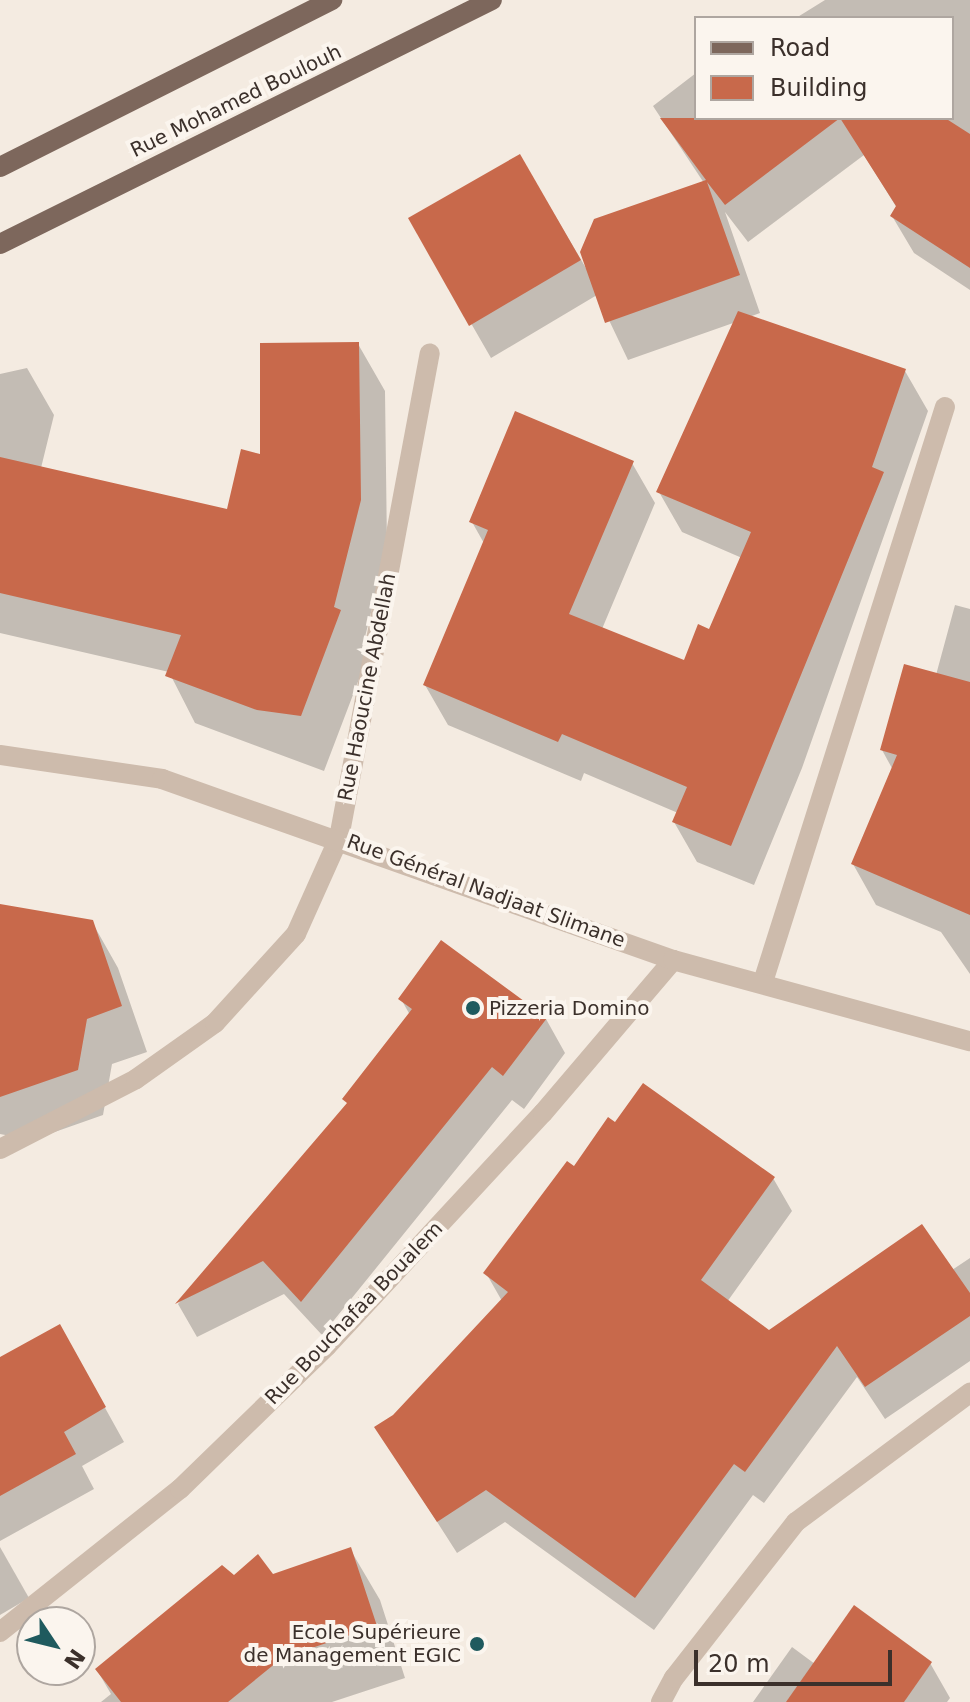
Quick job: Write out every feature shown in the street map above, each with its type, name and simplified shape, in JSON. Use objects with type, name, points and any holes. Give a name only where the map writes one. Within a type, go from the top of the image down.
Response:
[{"type":"main road","points":[[0,167],[332,0]]},
{"type":"main road","name":"Rue Mohamed Boulouh","points":[[0,244],[492,0]]},
{"type":"street","name":"Rue Haoucine Abdellah","points":[[0,1149],[136,1079],[215,1023],[296,934],[339,838],[430,353]]},
{"type":"street","points":[[763,982],[945,407]]},
{"type":"street","name":"Rue Général Nadjaat Slimane","points":[[0,755],[162,779],[339,838],[673,960],[763,982],[970,1041]]},
{"type":"street","name":"Rue Bouchafaa Boualem","points":[[0,1632],[180,1489],[327,1346],[543,1113],[673,960]]},
{"type":"street","points":[[661,1702],[674,1678],[796,1522],[970,1393]]},
{"type":"street","points":[[0,1612],[47,1595]]},
{"type":"building","points":[[660,118],[837,120],[725,205],[707,182],[740,275],[605,323],[580,252],[594,219],[706,180]]},
{"type":"building","points":[[841,120],[948,120],[970,134],[970,268],[890,216],[896,206]]},
{"type":"building","points":[[520,154],[581,260],[469,326],[408,218]]},
{"type":"building","points":[[738,311],[906,369],[872,467],[884,472],[731,846],[672,822],[687,787],[562,734],[558,742],[423,685],[488,530],[469,522],[515,411],[634,461],[569,614],[684,660],[698,624],[709,629],[751,532],[656,492]]},
{"type":"building","points":[[359,342],[361,500],[334,607],[341,610],[301,716],[257,710],[165,676],[181,635],[0,593],[0,457],[227,509],[241,449],[260,454],[260,343]]},
{"type":"building","points":[[904,664],[970,682],[970,915],[851,864],[897,755],[880,750]]},
{"type":"building","points":[[0,904],[93,920],[122,1006],[87,1019],[78,1070],[0,1097]]},
{"type":"building","points":[[441,940],[547,1018],[503,1076],[492,1067],[301,1302],[263,1261],[175,1304],[347,1103],[342,1099],[412,1009],[398,999]]},
{"type":"building","points":[[643,1083],[775,1177],[701,1280],[769,1330],[922,1224],[970,1293],[970,1316],[865,1387],[837,1346],[745,1472],[734,1464],[635,1598],[486,1490],[437,1522],[374,1427],[393,1415],[508,1292],[483,1273],[567,1161],[574,1166],[608,1117],[615,1122]]},
{"type":"building","points":[[60,1324],[106,1407],[64,1432],[76,1454],[0,1496],[0,1357]]},
{"type":"building","points":[[351,1547],[377,1626],[282,1658],[228,1702],[121,1702],[96,1670],[222,1565],[234,1575],[258,1554],[273,1574]]},
{"type":"building","points":[[854,1605],[932,1662],[904,1702],[786,1702]]},
{"type":"place","name":"Pizzeria Domino","points":[[473,1008]]},
{"type":"place","name":"Ecole Supérieure de Management EGIC","points":[[477,1644]]}]
